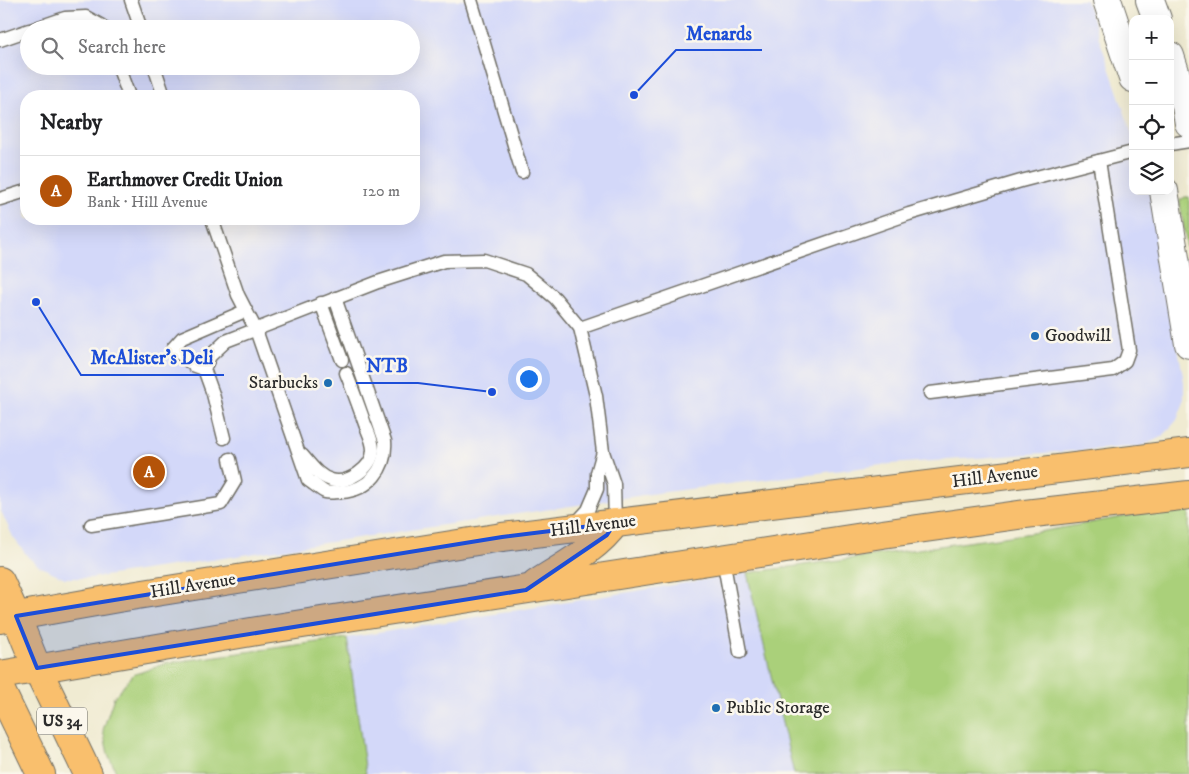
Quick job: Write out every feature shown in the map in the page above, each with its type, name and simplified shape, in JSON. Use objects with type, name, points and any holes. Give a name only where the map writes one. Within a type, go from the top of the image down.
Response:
[{"type":"main road","name":"Hill Avenue","points":[[8,618],[502,536],[1189,453]]},
{"type":"main road","points":[[0,675],[257,631],[882,534],[1015,515],[1189,496]]},
{"type":"main road","points":[[526,590],[566,565],[607,535],[615,523]]},
{"type":"main road","name":"US 34","points":[[0,581],[8,618],[36,668],[88,774]]},
{"type":"main road","name":"US 34","points":[[0,689],[42,774]]},
{"type":"street","points":[[1107,0],[1129,66]]},
{"type":"street","points":[[1150,0],[1156,15]]},
{"type":"street","points":[[1171,60],[1186,106],[1189,123]]},
{"type":"street","points":[[1165,195],[1189,344]]},
{"type":"lane","points":[[131,0],[138,20]]},
{"type":"lane","points":[[470,0],[522,172]]},
{"type":"lane","points":[[59,20],[86,17],[91,20]]},
{"type":"lane","points":[[0,40],[20,33]]},
{"type":"lane","points":[[121,75],[127,90]]},
{"type":"lane","points":[[157,75],[162,90]]},
{"type":"lane","points":[[1174,143],[1189,141]]},
{"type":"lane","points":[[580,328],[909,214],[1021,180],[1129,153]]},
{"type":"lane","points":[[930,393],[1112,370],[1125,361],[1129,350],[1099,161]]},
{"type":"lane","points":[[0,199],[20,193]]},
{"type":"lane","points":[[214,225],[238,295],[256,330],[308,480],[326,492],[343,492],[359,487],[374,477],[381,467],[386,453],[385,441],[335,298]]},
{"type":"lane","points":[[224,438],[213,394],[204,370],[210,356],[226,341],[378,282],[444,261],[484,260],[526,274],[555,298],[580,328],[596,396],[603,452],[614,484],[615,523]]},
{"type":"lane","points":[[321,303],[342,360]]},
{"type":"lane","points":[[204,370],[193,365],[173,348],[182,338],[245,311]]},
{"type":"lane","points":[[297,450],[319,474],[333,480],[349,478],[362,472],[371,460],[373,450],[370,437],[346,373]]},
{"type":"lane","points":[[571,528],[588,510],[597,489],[597,473],[603,452]]},
{"type":"lane","points":[[91,525],[221,504],[235,481],[230,460]]},
{"type":"lane","points":[[723,559],[740,652]]},
{"type":"highlighted area","points":[[615,523],[607,535],[526,590],[37,668],[16,616],[502,537]]},
{"type":"shaded area","points":[[0,0],[1086,0],[1129,125],[1129,195],[1152,195],[1184,382],[1184,402],[1177,420],[1163,436],[1143,446],[890,464],[657,493],[91,578],[65,578],[39,566],[28,557],[13,537],[0,509]]},
{"type":"shaded area","points":[[1150,512],[1189,774],[366,774],[347,638],[747,573],[1039,532]]},
{"type":"green space","points":[[1189,197],[1189,261],[1180,203],[1180,200]]},
{"type":"green space","points":[[1189,508],[1189,774],[794,774],[747,573],[1039,532],[1150,512]]},
{"type":"green space","points":[[347,638],[366,774],[117,774],[108,754],[103,730],[114,697],[133,675],[167,663]]},
{"type":"place","name":"Menards","points":[[634,95]]},
{"type":"place","name":"McAlister's Deli","points":[[36,302]]},
{"type":"place","name":"Goodwill","points":[[1035,336]]},
{"type":"place","name":"Starbucks","points":[[328,383]]},
{"type":"place","name":"NTB","points":[[492,392]]},
{"type":"place","name":"Earthmover Credit Union","points":[[149,472]]},
{"type":"place","name":"Public Storage","points":[[716,708]]}]
